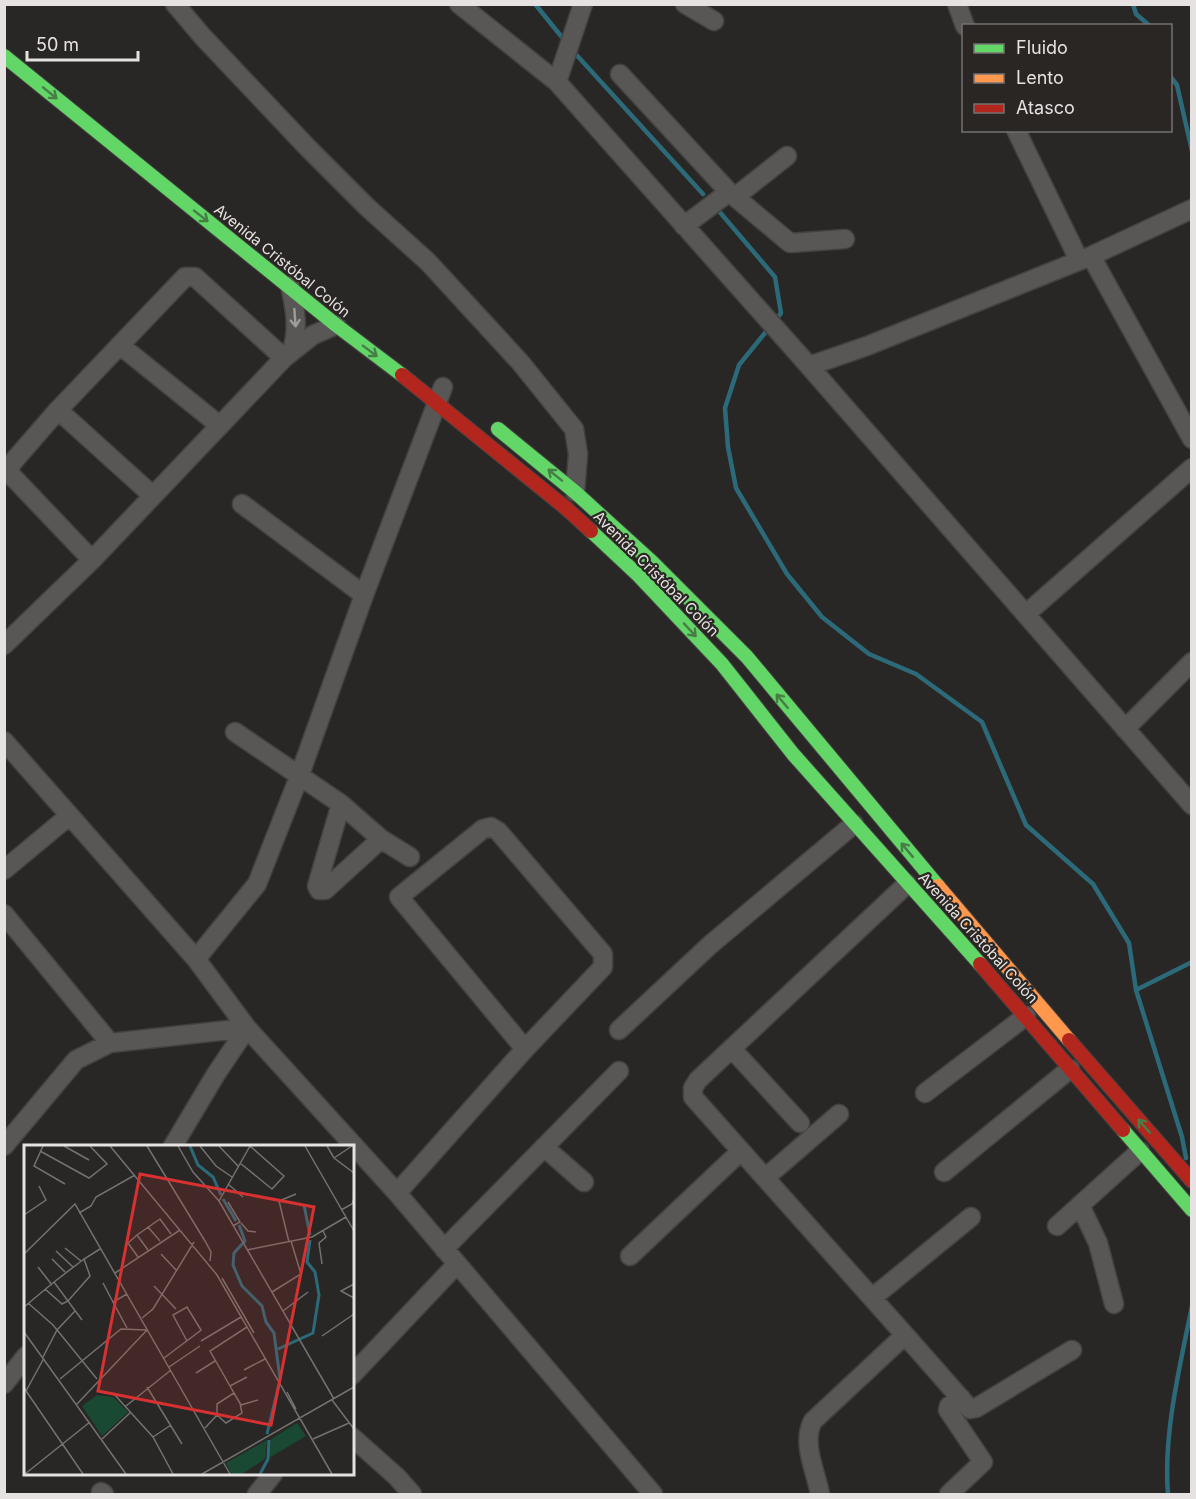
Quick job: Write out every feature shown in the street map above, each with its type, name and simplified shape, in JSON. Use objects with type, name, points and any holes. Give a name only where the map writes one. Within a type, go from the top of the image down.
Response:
[{"type":"street","points":[[175,4],[203,37],[308,148],[367,207],[428,262],[520,362],[574,429],[578,454],[575,492]]},
{"type":"street","points":[[459,4],[557,82],[809,366],[1191,805]]},
{"type":"street","points":[[557,82],[583,4]]},
{"type":"street","points":[[685,4],[714,21]]},
{"type":"street","points":[[957,4],[964,24]]},
{"type":"street","name":"Avenida Cristóbal Colón","points":[[4,56],[336,325],[437,389],[458,398]]},
{"type":"street","points":[[620,74],[732,194],[790,243],[845,239]]},
{"type":"street","name":"Avenida Cristóbal Colón","points":[[77,98],[195,196],[325,298]]},
{"type":"street","points":[[1017,132],[1085,258],[1191,439]]},
{"type":"street","points":[[684,226],[787,156]]},
{"type":"street","points":[[809,366],[867,346],[1085,258],[1191,209]]},
{"type":"street","points":[[92,560],[10,475],[10,468],[58,410],[184,277],[195,277],[288,354]]},
{"type":"street","points":[[288,354],[296,340],[296,319],[290,286]]},
{"type":"street","points":[[4,645],[92,560],[288,354],[313,335],[336,325]]},
{"type":"street","points":[[121,346],[219,425]]},
{"type":"street","points":[[196,959],[257,884],[299,777],[437,389]]},
{"type":"street","name":"Avenida Cristóbal Colón","points":[[437,389],[639,576],[722,664],[793,754],[1026,1016],[1191,1210]]},
{"type":"street","points":[[58,410],[152,495]]},
{"type":"street","name":"Avenida Cristóbal Colón","points":[[490,423],[575,492],[652,562],[747,657],[1002,963],[1191,1181]]},
{"type":"street","points":[[1026,614],[1191,468]]},
{"type":"street","points":[[243,504],[364,595]]},
{"type":"street","points":[[1125,729],[1191,662]]},
{"type":"street","points":[[235,732],[341,804],[381,839],[410,857]]},
{"type":"street","points":[[4,741],[196,959],[247,1028],[353,1145]]},
{"type":"street","points":[[341,804],[317,886],[319,890],[325,890],[381,839]]},
{"type":"street","points":[[4,870],[69,816]]},
{"type":"street","points":[[619,1030],[710,945],[854,824]]},
{"type":"street","points":[[397,1193],[603,967],[603,954],[498,831],[491,827],[483,829],[399,897],[525,1050]]},
{"type":"street","points":[[907,884],[698,1080],[693,1088],[693,1097],[970,1409],[976,1408],[1072,1350]]},
{"type":"street","points":[[4,914],[110,1043]]},
{"type":"street","points":[[925,1093],[1026,1016]]},
{"type":"street","points":[[4,1146],[76,1060],[110,1043],[247,1028]]},
{"type":"street","points":[[174,1145],[216,1074],[247,1028]]},
{"type":"street","points":[[732,1048],[800,1123]]},
{"type":"street","points":[[944,1173],[1070,1070]]},
{"type":"street","points":[[444,1249],[619,1071]]},
{"type":"street","points":[[765,1178],[839,1114]]},
{"type":"street","points":[[354,1146],[397,1193],[653,1494]]},
{"type":"street","points":[[544,1147],[584,1182]]},
{"type":"street","points":[[630,1256],[741,1151]]},
{"type":"street","points":[[1057,1226],[1140,1151]]},
{"type":"street","points":[[1080,1205],[1098,1243],[1114,1304]]},
{"type":"street","points":[[872,1298],[971,1217]]},
{"type":"street","points":[[354,1373],[457,1264]]},
{"type":"street","points":[[820,1494],[808,1440],[808,1430],[813,1421],[905,1335]]},
{"type":"street","points":[[4,1384],[24,1359]]},
{"type":"street","points":[[949,1494],[983,1462],[948,1410],[949,1406],[961,1398]]},
{"type":"street","points":[[354,1439],[397,1477],[412,1494]]},
{"type":"street","points":[[256,1494],[271,1475]]},
{"type":"waterway","points":[[535,4],[565,41]]},
{"type":"waterway","points":[[1133,4],[1136,14],[1148,24]]},
{"type":"waterway","points":[[572,50],[703,194]]},
{"type":"waterway","points":[[1172,79],[1177,85],[1192,151]]},
{"type":"waterway","points":[[718,210],[775,277],[781,313],[774,322]]},
{"type":"waterway","points":[[769,328],[739,365],[725,408],[728,447],[736,488],[787,574],[822,617],[869,654],[916,674],[982,722],[1026,825],[1093,884],[1129,943],[1136,990],[1182,1137],[1186,1158]]},
{"type":"waterway","points":[[1136,990],[1192,962]]},
{"type":"waterway","points":[[1168,1494],[1170,1424],[1192,1306]]},
{"type":"traffic: fast","points":[[4,56],[336,325],[402,375]]},
{"type":"traffic: fast","points":[[498,429],[575,492],[652,562],[747,657],[938,886]]},
{"type":"traffic: fast","points":[[591,531],[639,576],[722,664],[793,754],[980,964]]},
{"type":"traffic: fast","points":[[1123,1130],[1192,1210]]},
{"type":"traffic: slow","points":[[938,886],[1069,1040]]},
{"type":"traffic: jam","points":[[402,375],[591,531]]},
{"type":"traffic: jam","points":[[980,964],[1123,1130]]},
{"type":"traffic: jam","points":[[1069,1040],[1192,1181]]}]
